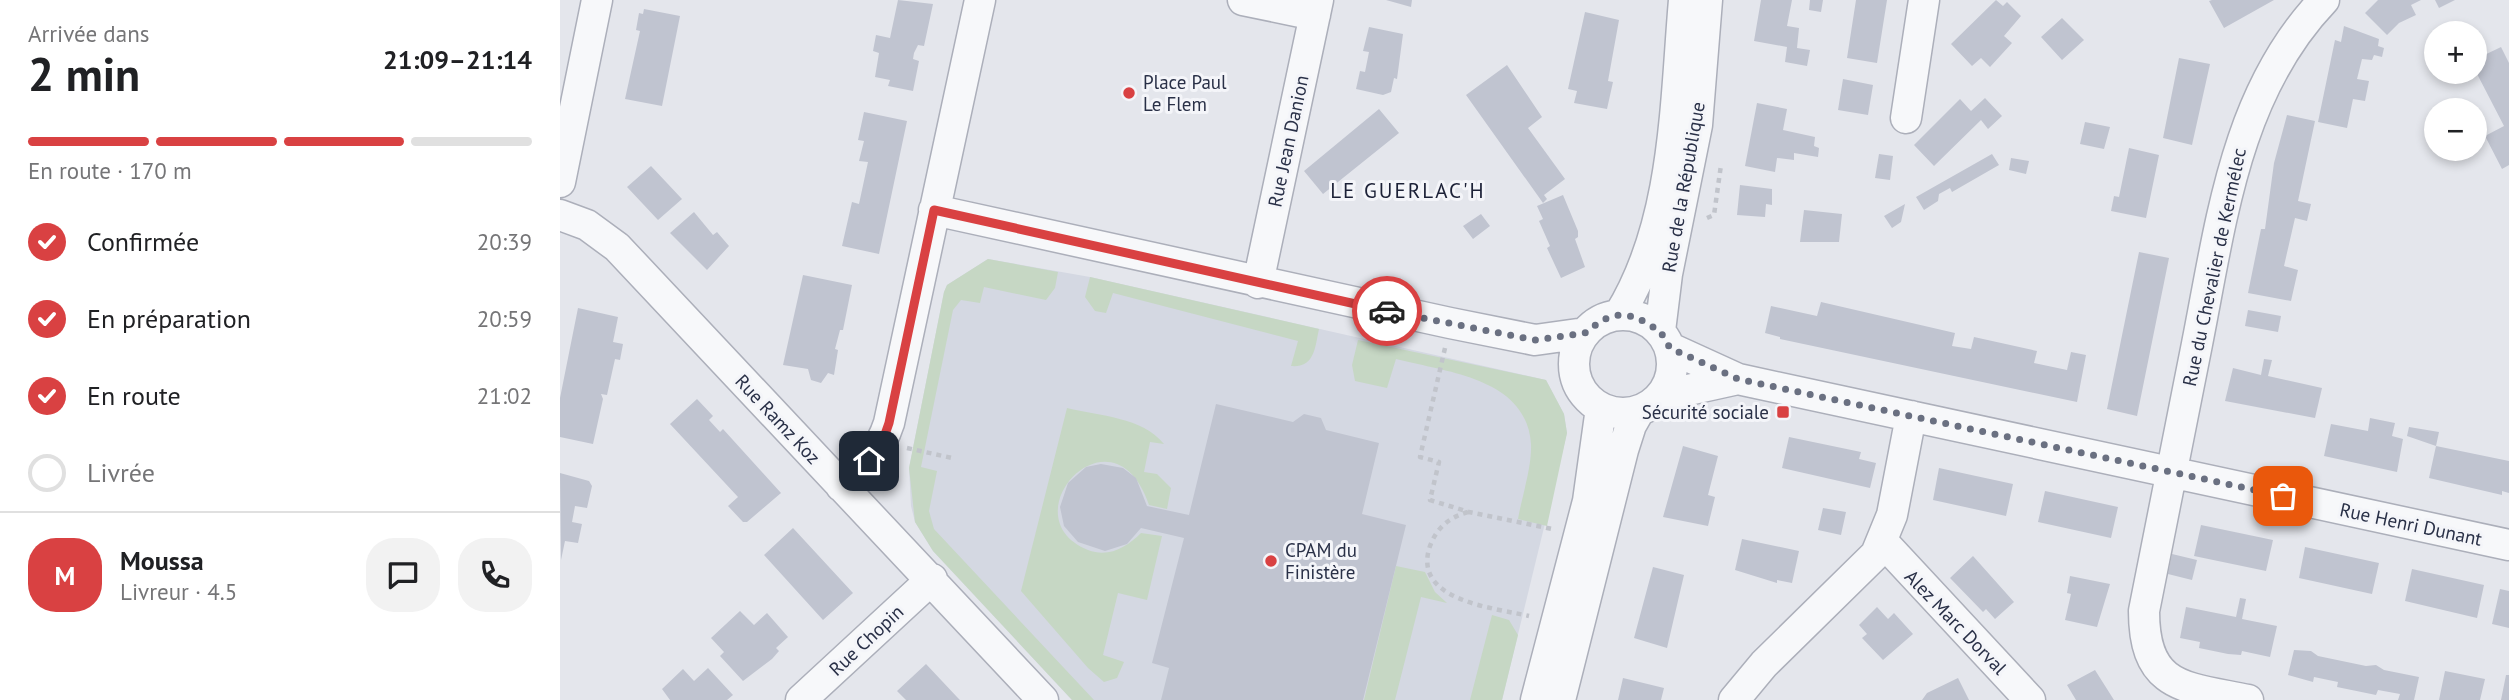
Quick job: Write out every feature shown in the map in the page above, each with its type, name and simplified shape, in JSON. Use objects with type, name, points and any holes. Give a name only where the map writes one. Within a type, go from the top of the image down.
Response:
[{"type":"street","points":[[560,182],[597,0]]},
{"type":"street","points":[[841,486],[869,461],[886,433],[980,0]]},
{"type":"street","points":[[1242,0],[1316,7]]},
{"type":"street","name":"Rue de la République","points":[[1619,315],[1643,271],[1663,190],[1674,125],[1684,0]]},
{"type":"street","name":"Rue de la République","points":[[1665,340],[1667,274],[1697,125],[1707,0]]},
{"type":"street","points":[[1906,118],[1924,0]]},
{"type":"street","name":"Rue du Chevalier de Kermélec","points":[[2248,700],[2208,696],[2180,684],[2159,670],[2147,649],[2144,611],[2223,212],[2239,149],[2252,111],[2277,63],[2324,0]]},
{"type":"street","name":"Rue Jean Danion","points":[[1258,283],[1316,7]]},
{"type":"street","points":[[934,210],[1258,283],[1535,340],[1585,333]]},
{"type":"street","name":"Rue Ramz Koz","points":[[560,215],[587,225],[617,247],[1043,700]]},
{"type":"street","points":[[1560,700],[1631,425],[1670,382],[1673,365],[1665,340],[1647,321],[1619,315],[1602,320],[1585,333],[1574,357],[1574,370],[1580,388],[1601,408],[1626,414],[1650,404]]},
{"type":"street","points":[[1535,340],[1574,370]]},
{"type":"street","name":"Rue Henri Dunant","points":[[1665,340],[1738,379],[2509,545]]},
{"type":"street","name":"Rue Henri Dunant","points":[[1650,404],[1738,379]]},
{"type":"street","points":[[1536,700],[1592,482],[1601,408]]},
{"type":"street","points":[[1734,700],[1764,664],[1869,563],[1883,542],[1892,515],[1911,416]]},
{"type":"street","name":"Alez Marc Dorval","points":[[1883,542],[2030,700]]},
{"type":"street","name":"Rue Chopin","points":[[801,700],[932,579]]},
{"type":"path","points":[[1450,323],[1420,457],[1440,461],[1430,500],[1469,512],[1579,535]]},
{"type":"path","points":[[912,450],[952,458]]},
{"type":"path","points":[[1469,512],[1446,522],[1434,535],[1427,562],[1437,584],[1458,599],[1556,623]]},
{"type":"shaded area","points":[[988,259],[1090,277],[1546,380],[1564,414],[1567,433],[1502,700],[1072,700],[933,551],[915,522],[911,506],[909,468],[944,292],[947,285]]},
{"type":"green space","points":[[988,259],[1058,272],[1055,288],[1046,300],[984,287],[980,303],[961,300],[953,310],[921,467],[937,471],[929,511],[934,529],[1094,700],[1072,700],[933,551],[915,522],[909,468],[944,292],[947,285]]},
{"type":"green space","points":[[1090,277],[1319,329],[1315,349],[1305,364],[1291,366],[1298,341],[1113,293],[1106,313],[1095,311],[1085,297]]},
{"type":"green space","points":[[1358,340],[1546,380],[1564,414],[1567,433],[1547,526],[1518,519],[1531,444],[1526,422],[1515,405],[1500,392],[1481,382],[1460,374],[1396,359],[1387,388],[1355,381],[1352,365]]},
{"type":"green space","points":[[1067,408],[1120,419],[1155,435],[1164,444],[1150,442],[1144,472],[1157,474],[1171,488],[1167,509],[1149,505],[1133,475],[1113,463],[1092,464],[1074,475],[1062,493],[1058,514],[1066,534],[1088,550],[1103,553],[1117,550],[1141,533],[1162,536],[1147,600],[1118,593],[1103,655],[1124,662],[1117,678],[1104,682],[1088,668],[1021,591]]},
{"type":"green space","points":[[1396,566],[1425,572],[1435,592],[1447,603],[1421,597],[1395,700],[1364,700]]},
{"type":"green space","points":[[1492,615],[1509,620],[1518,635],[1502,700],[1470,700]]},
{"type":"building","points":[[898,0],[933,4],[924,46],[918,45],[914,53],[913,59],[919,61],[913,91],[888,86],[890,80],[875,77],[879,53],[873,51],[876,35],[890,38]]},
{"type":"building","points":[[1386,0],[1412,0],[1411,7]]},
{"type":"building","points":[[1761,0],[1792,0],[1787,26],[1799,28],[1797,48],[1810,50],[1807,66],[1785,62],[1787,47],[1754,41]]},
{"type":"building","points":[[1810,0],[1823,0],[1821,12],[1809,10]]},
{"type":"building","points":[[1856,0],[1887,0],[1877,63],[1847,58]]},
{"type":"building","points":[[1996,0],[2003,6],[2007,2],[2021,16],[2004,36],[2012,43],[1990,67],[1981,58],[1972,66],[1951,44]]},
{"type":"building","points":[[2274,0],[2224,28],[2209,1]]},
{"type":"building","points":[[2378,0],[2421,0],[2411,5],[2416,15],[2399,23],[2387,35],[2365,13]]},
{"type":"building","points":[[2435,0],[2455,0],[2439,8]]},
{"type":"building","points":[[644,9],[680,16],[662,106],[625,99],[640,31],[636,30],[639,13],[643,14]]},
{"type":"building","points":[[1585,12],[1619,20],[1608,81],[1613,82],[1607,109],[1574,103],[1577,91],[1568,89]]},
{"type":"building","points":[[2062,18],[2084,40],[2062,60],[2041,37]]},
{"type":"building","points":[[2344,26],[2379,39],[2378,46],[2384,48],[2382,57],[2374,55],[2372,60],[2362,59],[2357,79],[2369,81],[2365,101],[2353,99],[2347,128],[2318,122],[2335,40],[2341,42]]},
{"type":"building","points":[[1369,27],[1403,34],[1397,79],[1394,78],[1391,92],[1383,95],[1356,89],[1360,71],[1365,72],[1369,52],[1363,51]]},
{"type":"building","points":[[2501,47],[2509,63],[2509,165],[2502,169],[2487,140],[2487,135],[2504,126],[2482,84],[2487,84],[2487,54]]},
{"type":"building","points":[[2179,58],[2210,64],[2192,145],[2163,138]]},
{"type":"building","points":[[1507,65],[1542,117],[1528,128],[1565,179],[1544,195],[1547,199],[1543,203],[1466,95]]},
{"type":"building","points":[[1843,79],[1873,85],[1868,115],[1838,110]]},
{"type":"building","points":[[1985,98],[2002,116],[1988,129],[1981,120],[1934,166],[1914,145],[1960,99],[1971,111]]},
{"type":"building","points":[[1757,103],[1787,109],[1783,130],[1815,137],[1814,146],[1819,148],[1818,157],[1794,153],[1794,160],[1777,158],[1775,172],[1745,166]]},
{"type":"building","points":[[1379,109],[1399,133],[1323,194],[1304,171]]},
{"type":"building","points":[[864,112],[907,121],[879,254],[842,246],[852,202],[859,204],[868,162],[859,161],[864,141],[858,140]]},
{"type":"building","points":[[2287,115],[2315,121],[2298,201],[2311,204],[2307,221],[2295,218],[2284,266],[2298,270],[2291,301],[2248,293],[2261,229],[2265,229],[2274,163]]},
{"type":"building","points":[[2085,122],[2110,127],[2104,149],[2080,144]]},
{"type":"building","points":[[2129,148],[2159,155],[2146,218],[2111,211],[2114,196],[2119,197]]},
{"type":"building","points":[[1879,154],[1893,156],[1890,180],[1875,178]]},
{"type":"building","points":[[1992,154],[1999,165],[1952,192],[1950,188],[1939,194],[1938,201],[1924,210],[1916,197]]},
{"type":"building","points":[[2011,158],[2029,161],[2026,174],[2009,170]]},
{"type":"building","points":[[651,166],[682,199],[658,220],[627,187]]},
{"type":"building","points":[[1740,185],[1772,189],[1772,205],[1766,204],[1765,217],[1737,215]]},
{"type":"building","points":[[1563,195],[1578,231],[1578,237],[1575,239],[1585,267],[1561,278],[1547,248],[1550,246],[1539,221],[1543,219],[1537,206]]},
{"type":"building","points":[[1905,204],[1901,222],[1892,228],[1884,216]]},
{"type":"building","points":[[1804,210],[1842,214],[1839,242],[1800,242]]},
{"type":"building","points":[[694,212],[713,235],[717,232],[729,246],[707,270],[670,233]]},
{"type":"building","points":[[1481,214],[1490,226],[1473,239],[1463,226]]},
{"type":"building","points":[[2139,252],[2169,258],[2137,416],[2107,409]]},
{"type":"building","points":[[803,275],[852,285],[843,330],[840,330],[835,349],[838,350],[834,375],[828,373],[821,383],[811,380],[808,369],[783,365]]},
{"type":"building","points":[[1821,302],[1955,333],[1952,346],[1971,349],[1974,337],[2037,351],[2034,363],[2067,370],[2071,352],[2086,355],[2077,402],[1780,339],[1765,333],[1771,306],[1817,316]]},
{"type":"building","points":[[578,308],[618,317],[613,342],[623,344],[620,360],[615,359],[607,395],[601,394],[603,399],[593,444],[560,437],[560,398]]},
{"type":"building","points":[[2248,310],[2281,316],[2278,332],[2245,326]]},
{"type":"building","points":[[2264,359],[2272,360],[2268,376],[2322,388],[2315,418],[2225,401],[2233,368],[2261,375]]},
{"type":"building","points":[[697,399],[713,416],[709,420],[720,432],[723,429],[781,493],[747,522],[743,522],[728,506],[738,497],[670,424]]},
{"type":"building","points":[[1216,404],[1293,422],[1304,414],[1321,418],[1326,430],[1379,443],[1362,514],[1406,525],[1363,700],[1161,700],[1169,668],[1152,663],[1184,538],[1141,528],[1127,544],[1105,551],[1078,542],[1064,526],[1060,507],[1068,483],[1086,467],[1101,464],[1123,468],[1136,478],[1147,506],[1189,515]]},
{"type":"building","points":[[2370,418],[2395,423],[2392,436],[2403,439],[2397,472],[2324,456],[2331,424],[2368,431]]},
{"type":"building","points":[[2409,427],[2439,432],[2436,446],[2407,436]]},
{"type":"building","points":[[1789,437],[1861,452],[1859,459],[1876,463],[1870,488],[1782,468]]},
{"type":"building","points":[[1683,446],[1718,456],[1708,495],[1715,497],[1708,526],[1663,517]]},
{"type":"building","points":[[2436,446],[2509,461],[2509,493],[2502,491],[2502,495],[2429,478]]},
{"type":"building","points":[[1939,468],[2013,484],[2006,516],[1933,500]]},
{"type":"building","points":[[560,473],[589,481],[592,486],[587,508],[575,506],[572,522],[582,524],[578,543],[565,541],[561,560]]},
{"type":"building","points":[[2045,491],[2118,507],[2111,538],[2038,522]]},
{"type":"building","points":[[1823,508],[1846,512],[1841,535],[1818,530]]},
{"type":"building","points":[[2201,525],[2273,540],[2266,571],[2194,556]]},
{"type":"building","points":[[793,528],[853,593],[823,620],[764,555]]},
{"type":"building","points":[[1742,539],[1799,551],[1792,583],[1777,580],[1777,583],[1735,570]]},
{"type":"building","points":[[2305,547],[2379,563],[2372,594],[2299,578]]},
{"type":"building","points":[[2172,554],[2197,560],[2192,580],[2168,574]]},
{"type":"building","points":[[1973,556],[2014,602],[1995,619],[1986,609],[1983,612],[1950,578]]},
{"type":"building","points":[[1653,567],[1684,575],[1667,648],[1634,638]]},
{"type":"building","points":[[2412,569],[2484,585],[2477,618],[2405,601]]},
{"type":"building","points":[[2070,576],[2110,584],[2097,627],[2065,620],[2071,594],[2067,593]]},
{"type":"building","points":[[2500,589],[2509,591],[2509,628],[2492,624]]},
{"type":"building","points":[[2240,598],[2246,599],[2242,619],[2277,626],[2270,657],[2242,651],[2241,655],[2199,648],[2200,642],[2180,638],[2186,607],[2236,617]]},
{"type":"building","points":[[1877,607],[1888,619],[1894,613],[1913,634],[1883,660],[1862,638],[1867,634],[1859,625]]},
{"type":"building","points":[[740,611],[754,625],[767,613],[788,637],[776,648],[779,651],[772,659],[743,681],[720,656],[724,652],[711,638]]},
{"type":"building","points":[[2294,650],[2311,651],[2318,656],[2366,666],[2376,665],[2384,670],[2419,677],[2414,700],[2398,700],[2400,694],[2378,690],[2376,695],[2337,687],[2338,682],[2314,677],[2313,682],[2288,675]]},
{"type":"building","points":[[926,664],[960,700],[906,700],[897,691]]},
{"type":"building","points":[[708,668],[733,695],[727,700],[670,700],[662,689],[683,669],[694,681]]},
{"type":"building","points":[[2095,670],[2114,700],[2076,700],[2067,685]]},
{"type":"building","points":[[2445,671],[2485,679],[2480,700],[2439,700]]},
{"type":"building","points":[[2506,675],[2509,675],[2509,700],[2501,700]]},
{"type":"building","points":[[1623,678],[1664,688],[1661,700],[1618,700]]},
{"type":"building","points":[[1958,678],[1969,700],[1922,700],[1927,693]]},
{"type":"way so far","points":[[1387,311],[1535,340],[1585,333],[1602,320],[1619,315],[1636,317],[1660,331],[1670,348],[1738,379],[2283,496]]},
{"type":"place","name":"Place Paul Le Flem","points":[[1129,93]]},
{"type":"place","name":"Sécurité sociale","points":[[1783,412]]},
{"type":"place","name":"CPAM du Finistère","points":[[1271,561]]},
{"type":"district","name":"LE GUERLAC'H","points":[[1408,191]]},
{"type":"route","points":[[869,461],[882,443],[889,423],[934,210],[1387,311]]}]
